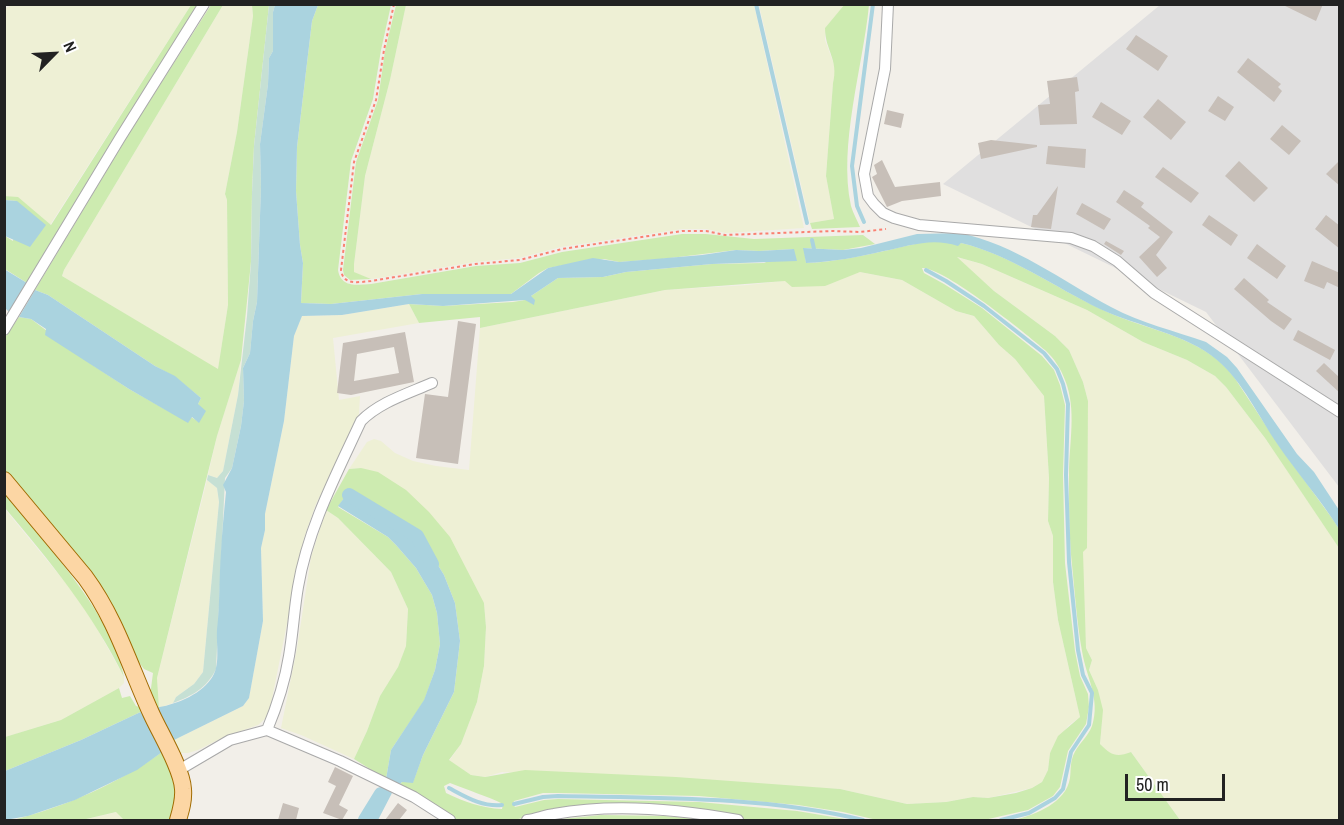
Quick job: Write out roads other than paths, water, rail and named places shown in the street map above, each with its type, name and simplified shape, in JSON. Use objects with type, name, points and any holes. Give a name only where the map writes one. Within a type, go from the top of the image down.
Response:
[{"type":"main road","points":[[4,480],[98,594],[113,622],[149,708],[179,770],[183,788],[182,808],[178,820]]},
{"type":"street","points":[[8,325],[204,4]]},
{"type":"street","points":[[888,4],[885,69],[864,174],[868,196],[883,213],[919,225],[1071,238],[1093,246],[1117,261],[1154,292],[1340,412]]},
{"type":"street","points":[[267,730],[281,692],[289,656],[298,587],[309,540],[319,510],[361,421],[377,408],[432,383]]},
{"type":"street","points":[[179,770],[230,740],[267,730],[340,761],[414,797],[450,820]]},
{"type":"street","points":[[527,820],[581,811],[632,809],[738,820]]},
{"type":"water","points":[[275,5],[318,5],[312,21],[297,147],[296,191],[303,263],[301,303],[331,304],[422,294],[511,294],[548,268],[593,258],[619,262],[736,250],[794,249],[797,261],[712,264],[626,272],[603,277],[558,278],[531,296],[535,300],[534,305],[525,300],[443,306],[409,304],[342,315],[302,316],[294,336],[284,421],[265,514],[265,530],[261,548],[263,621],[249,698],[243,706],[170,742],[155,708],[178,702],[200,690],[211,679],[217,662],[220,562],[226,492],[223,485],[232,468],[241,426],[244,401],[243,368],[250,353],[257,302],[261,187],[260,144],[269,58],[273,51]]},
{"type":"water","points":[[5,200],[17,201],[46,225],[30,247],[5,236]]},
{"type":"water","points":[[959,233],[980,238],[1019,254],[1122,313],[1206,342],[1227,357],[1297,454],[1314,472],[1339,510],[1339,529],[1278,445],[1235,378],[1217,360],[1191,343],[1100,309],[1014,263],[961,243],[958,246],[939,242],[921,243],[845,259],[806,263],[803,248],[843,250],[861,248],[917,234]]},
{"type":"water","points":[[4,269],[27,283],[9,312],[5,308]]},
{"type":"water","points":[[35,290],[48,295],[155,366],[175,376],[201,398],[198,404],[206,411],[199,423],[192,417],[188,423],[129,389],[45,335],[46,329],[31,319],[19,317]]},
{"type":"water","points":[[344,498],[354,504],[357,500],[364,502],[398,523],[433,557],[444,575],[455,603],[460,641],[454,692],[423,755],[413,783],[402,782],[400,784],[386,779],[391,750],[424,700],[435,670],[440,644],[437,613],[432,595],[416,568],[388,537],[338,506]]},
{"type":"water","points":[[147,709],[165,750],[137,770],[75,800],[28,816],[5,820],[5,771],[81,740]]},
{"type":"water","points":[[382,787],[392,793],[378,820],[366,820]]},
{"type":"waterway","points":[[756,4],[807,223]]},
{"type":"waterway","points":[[864,222],[857,206],[852,166],[873,4]]},
{"type":"waterway","points":[[812,240],[814,249]]},
{"type":"waterway","points":[[926,270],[984,306],[1044,353],[1057,369],[1068,404],[1066,475],[1069,562],[1078,650],[1083,675],[1092,693],[1089,725],[1071,752],[1063,789],[1055,798],[1029,813],[1001,820]]},
{"type":"waterway","points":[[349,495],[417,536],[432,564]]},
{"type":"waterway","points":[[449,788],[481,803],[502,805]]},
{"type":"waterway","points":[[365,820],[381,794]]},
{"type":"waterway","points":[[514,804],[558,796],[673,798],[787,806],[863,820]]}]
